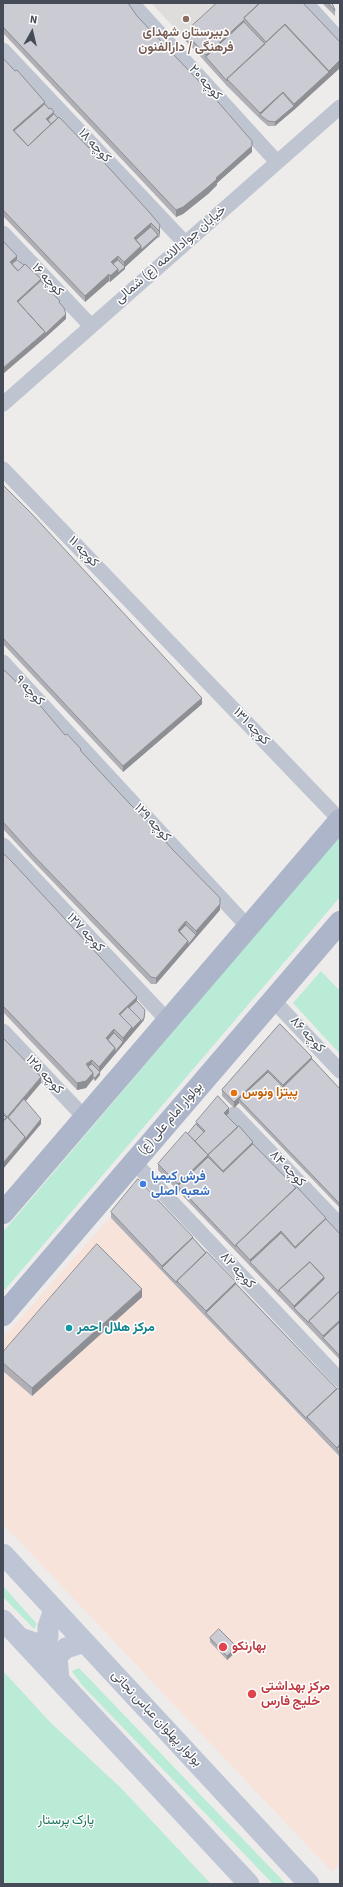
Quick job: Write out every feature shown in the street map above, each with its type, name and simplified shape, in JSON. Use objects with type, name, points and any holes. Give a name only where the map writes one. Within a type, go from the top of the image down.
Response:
[{"type":"main road","points":[[3,1213],[340,820]]},
{"type":"main road","name":"بولوار امام علی (ع)","points":[[3,1315],[340,922]]},
{"type":"main road","name":"بولوار پهلوان عباس نجاتی","points":[[3,1554],[309,1884]]},
{"type":"main road","points":[[20,1638],[35,1643],[42,1643],[48,1637],[48,1628],[54,1609]]},
{"type":"main road","points":[[3,1620],[249,1884]]},
{"type":"main road","points":[[59,1680],[57,1656],[66,1648],[84,1642]]},
{"type":"street","name":"کوچه ۲۰","points":[[132,3],[277,162]]},
{"type":"street","points":[[306,3],[340,40]]},
{"type":"street","name":"کوچه ۱۸","points":[[3,50],[185,243]]},
{"type":"street","name":"خیابان جوادالائمه (ع) شمالی","points":[[3,404],[340,107]]},
{"type":"street","name":"کوچه ۱۶","points":[[3,233],[91,326]]},
{"type":"street","name":"کوچه ۱۱","points":[[3,469],[162,634]]},
{"type":"street","name":"کوچه ۱۳۱","points":[[162,634],[340,820]]},
{"type":"street","name":"کوچه ۹","points":[[3,662],[56,719]]},
{"type":"street","name":"کوچه ۱۲۹","points":[[56,719],[248,927]]},
{"type":"street","name":"کوچه ۱۲۷","points":[[3,845],[168,1021]]},
{"type":"street","name":"کوچه ۸۶","points":[[273,1000],[340,1071]]},
{"type":"street","name":"کوچه ۱۲۵","points":[[3,1031],[85,1118]]},
{"type":"street","name":"کوچه ۸۴","points":[[234,1114],[340,1225]]},
{"type":"street","name":"کوچه ۸۲","points":[[134,1162],[340,1380]]},
{"type":"shaded area","name":"دبیرستان شهدای فرهنگی / دارالفنون","points":[[151,3],[224,3],[185,39]]},
{"type":"shaded area","name":"مرکز بهداشتی خلیج فارس","points":[[110,1217],[340,1458],[340,1864],[332,1872],[3,1524],[3,1338]]},
{"type":"green space","points":[[340,835],[340,897],[3,1292],[3,1232]]},
{"type":"green space","points":[[321,971],[340,991],[340,1054],[293,1003]]},
{"type":"green space","points":[[3,1586],[37,1624],[34,1629],[3,1597]]},
{"type":"green space","points":[[79,1668],[286,1884],[273,1884],[82,1685],[72,1671]]},
{"type":"green space","name":"پارک پرستار","points":[[3,1671],[50,1722],[121,1788],[211,1884],[3,1884]]},
{"type":"building","points":[[3,3],[128,3],[137,16],[212,95],[252,141],[252,146],[208,187],[183,207],[176,210],[3,27]]},
{"type":"building","points":[[217,3],[260,3],[206,55],[190,38],[197,32],[192,26]]},
{"type":"building","points":[[260,3],[303,3],[340,42],[340,60],[329,71],[285,24],[266,42],[244,18]]},
{"type":"building","points":[[328,3],[332,3],[335,10]]},
{"type":"building","points":[[244,22],[265,44],[227,79],[227,81],[206,57]]},
{"type":"building","points":[[285,25],[329,72],[294,104],[283,92],[260,113],[227,79]]},
{"type":"building","points":[[192,30],[195,34],[190,38],[189,43],[184,37]]},
{"type":"building","points":[[3,58],[15,71],[17,70],[45,102],[13,130],[28,146],[59,117],[89,148],[90,147],[160,225],[159,231],[151,223],[134,238],[141,246],[124,262],[118,256],[111,262],[118,269],[110,276],[109,274],[85,296],[3,210]]},
{"type":"building","points":[[283,93],[294,106],[275,122],[268,121],[260,115]]},
{"type":"building","points":[[45,104],[54,112],[46,119],[51,124],[28,146],[14,131]]},
{"type":"building","points":[[54,114],[58,118],[51,124],[48,120]]},
{"type":"building","points":[[151,227],[158,235],[141,250],[141,246],[136,240]]},
{"type":"building","points":[[3,241],[17,256],[10,262],[18,271],[25,264],[41,279],[17,301],[45,332],[3,368]]},
{"type":"building","points":[[17,260],[24,265],[18,271],[12,264]]},
{"type":"building","points":[[118,260],[125,267],[118,273],[118,269],[113,264]]},
{"type":"building","points":[[41,281],[60,301],[59,302],[64,308],[66,314],[45,334],[45,332],[18,302]]},
{"type":"building","points":[[3,485],[32,514],[202,698],[123,766],[3,638]]},
{"type":"building","points":[[3,669],[38,703],[65,735],[67,734],[128,802],[220,898],[220,904],[196,931],[186,921],[178,930],[188,941],[156,978],[151,977],[3,822]]},
{"type":"building","points":[[3,853],[137,997],[119,1014],[132,1027],[123,1038],[114,1029],[106,1038],[115,1048],[99,1067],[92,1060],[86,1064],[93,1073],[86,1081],[77,1083],[3,1006]]},
{"type":"building","points":[[186,925],[196,935],[188,945],[188,941],[179,932]]},
{"type":"building","points":[[137,1001],[145,1010],[144,1018],[141,1022],[141,1020],[129,1008]]},
{"type":"building","points":[[128,1007],[141,1020],[132,1029],[132,1027],[120,1015]]},
{"type":"building","points":[[280,1024],[312,1057],[283,1085],[268,1070],[234,1102],[222,1090]]},
{"type":"building","points":[[114,1033],[123,1042],[115,1052],[115,1048],[108,1040]]},
{"type":"building","points":[[3,1038],[41,1077],[7,1117],[3,1112]]},
{"type":"building","points":[[312,1059],[340,1089],[340,1204],[239,1099],[268,1072],[283,1087]]},
{"type":"building","points":[[92,1064],[100,1072],[95,1078],[88,1067]]},
{"type":"building","points":[[218,1096],[229,1108],[224,1113],[238,1127],[208,1155],[195,1141],[205,1131],[196,1122]]},
{"type":"building","points":[[24,1099],[41,1119],[25,1139],[25,1137],[8,1118]]},
{"type":"building","points":[[3,1114],[7,1118],[3,1121]]},
{"type":"building","points":[[8,1117],[25,1137],[3,1163],[3,1121]]},
{"type":"building","points":[[196,1124],[204,1132],[195,1141],[188,1134]]},
{"type":"building","points":[[239,1126],[253,1142],[223,1171],[208,1155]]},
{"type":"building","points":[[186,1132],[208,1155],[178,1184],[158,1164]]},
{"type":"building","points":[[253,1144],[296,1188],[236,1245],[236,1247],[178,1186],[208,1157],[223,1172]]},
{"type":"building","points":[[138,1179],[193,1237],[162,1266],[111,1212]]},
{"type":"building","points":[[297,1187],[326,1218],[295,1247],[281,1231],[250,1260],[236,1245]]},
{"type":"building","points":[[326,1219],[340,1234],[340,1291],[309,1321],[309,1323],[294,1308],[324,1279],[324,1277],[310,1262],[279,1290],[279,1292],[250,1262],[281,1233],[295,1248]]},
{"type":"building","points":[[193,1238],[206,1253],[177,1281],[177,1283],[162,1268]]},
{"type":"building","name":"مرکز هلال احمر","points":[[97,1244],[142,1289],[32,1388],[3,1363],[3,1352]]},
{"type":"building","points":[[207,1252],[236,1282],[206,1311],[177,1281]]},
{"type":"building","points":[[310,1262],[324,1277],[294,1306],[279,1290]]},
{"type":"building","points":[[236,1284],[337,1389],[307,1417],[307,1419],[206,1313]]},
{"type":"building","points":[[340,1291],[340,1320],[323,1336],[309,1321]]},
{"type":"building","points":[[340,1322],[340,1356],[323,1338]]},
{"type":"building","points":[[338,1388],[340,1390],[340,1444],[337,1448],[307,1417]]},
{"type":"building","points":[[340,1446],[340,1453],[337,1449]]},
{"type":"building","name":"بهارنکو","points":[[219,1629],[237,1647],[227,1656],[210,1638]]},
{"type":"place","name":"دبیرستان شهدای فرهنگی / دارالفنون","points":[[186,19]]},
{"type":"place","name":"پیتزا ونوس","points":[[234,1093]]},
{"type":"place","name":"فرش کیمیا شعبه اصلی","points":[[143,1184]]},
{"type":"place","name":"مرکز هلال احمر","points":[[69,1328]]},
{"type":"place","name":"بهارنکو","points":[[223,1647]]},
{"type":"place","name":"مرکز بهداشتی خلیج فارس","points":[[252,1694]]}]
